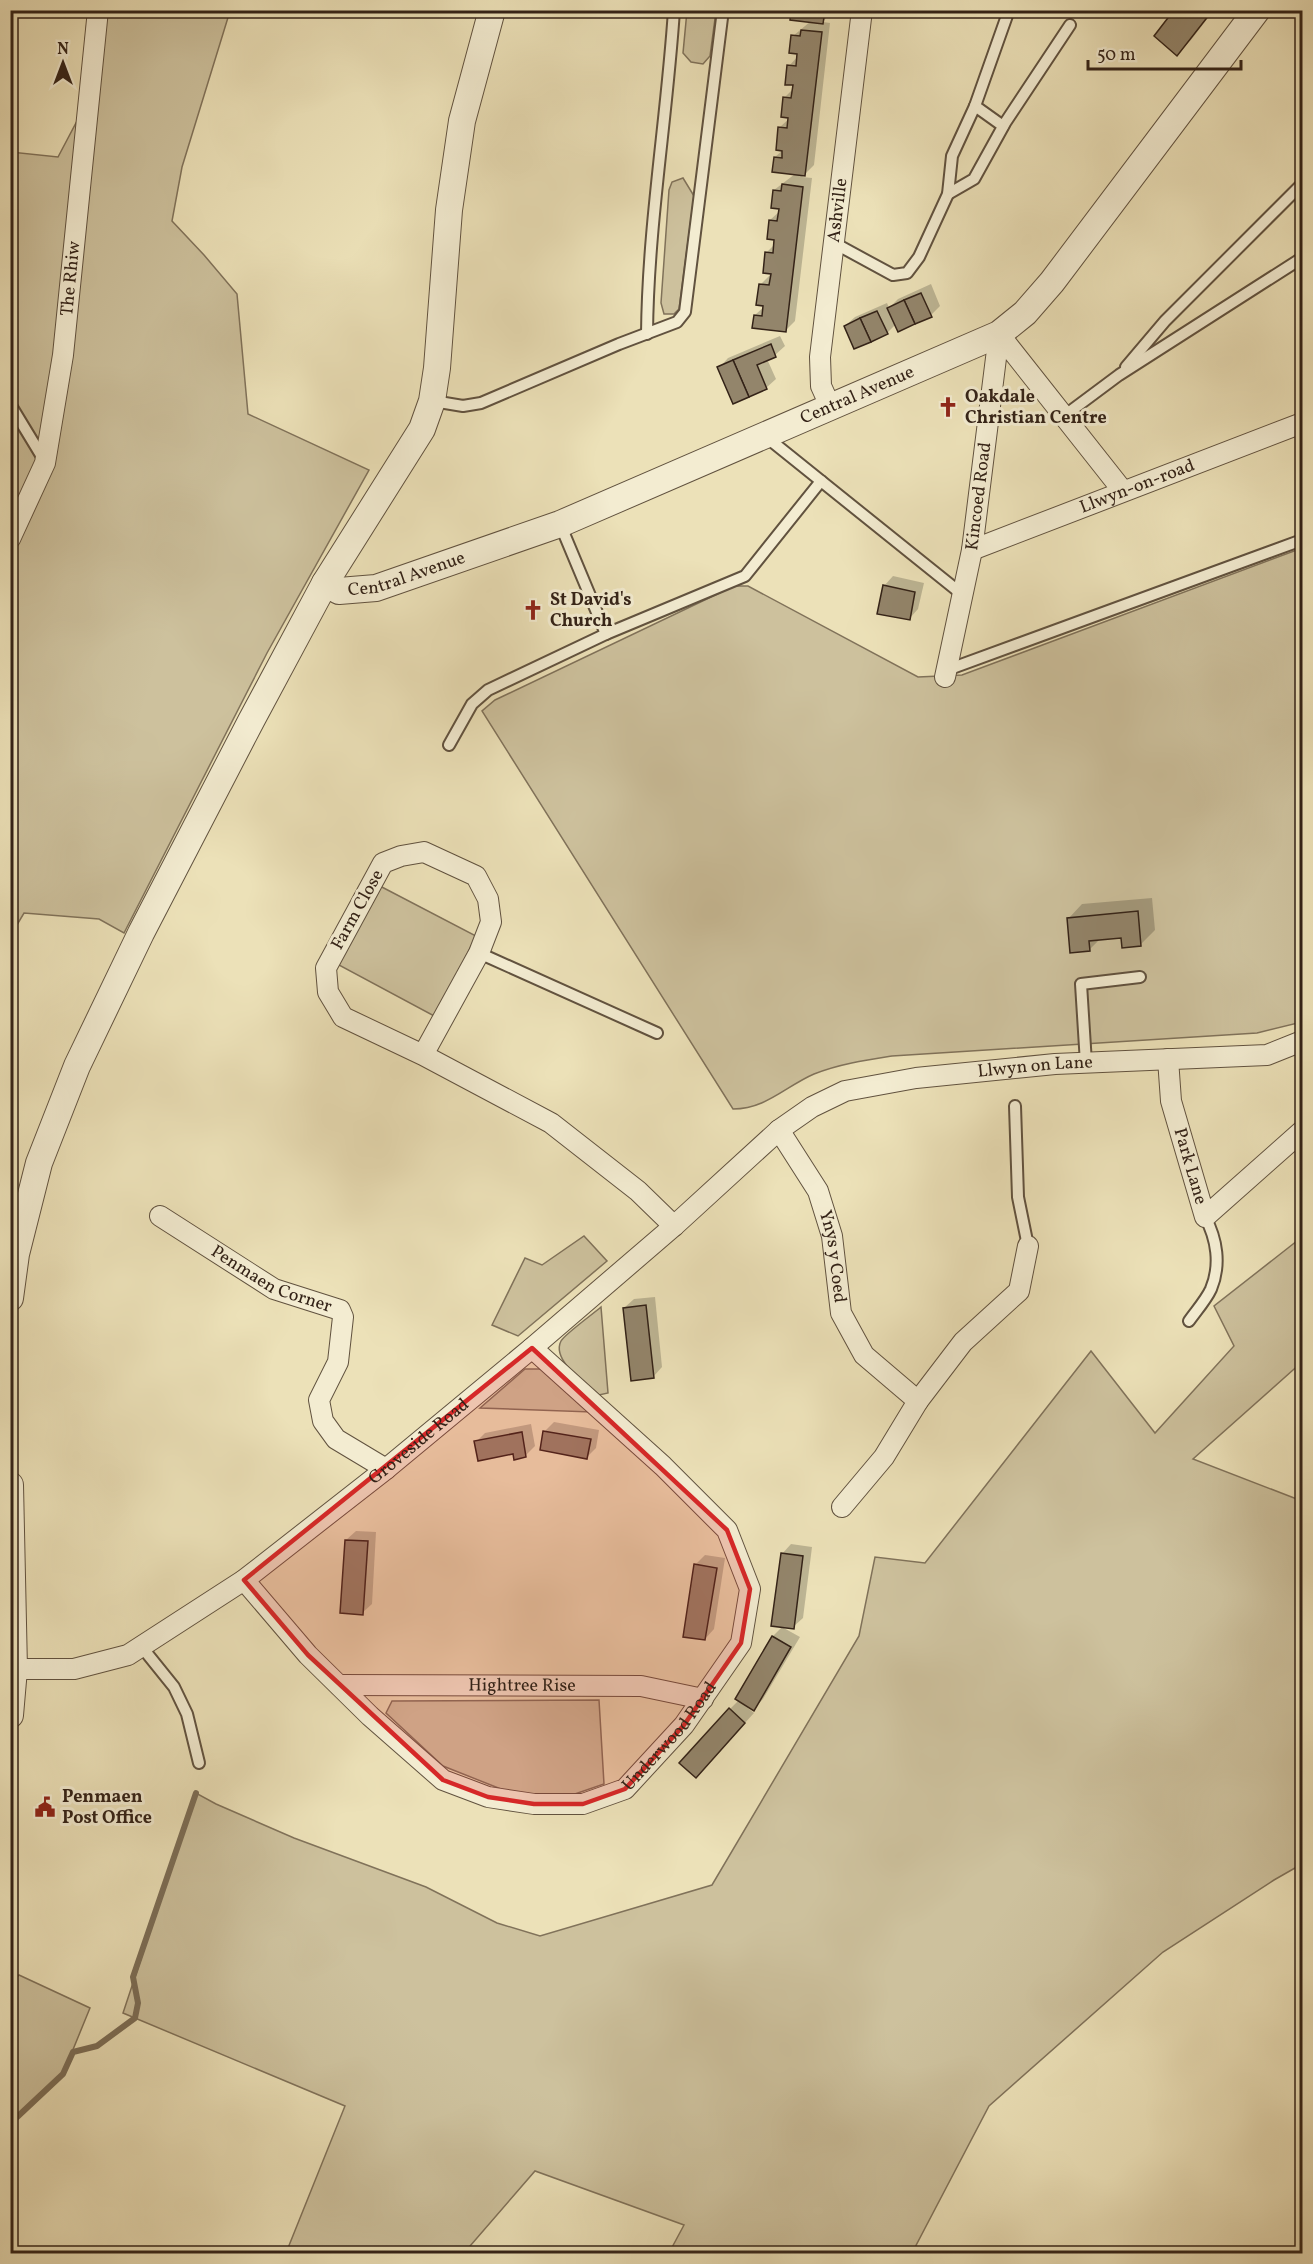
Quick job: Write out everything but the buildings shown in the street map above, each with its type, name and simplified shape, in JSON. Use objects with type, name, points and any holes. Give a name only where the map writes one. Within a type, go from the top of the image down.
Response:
[{"type":"street","name":"The Rhiw","points":[[10,539],[45,463],[63,355],[98,10]]},
{"type":"street","points":[[11,1286],[26,1210],[39,1163],[77,1066],[141,933],[325,583],[422,429],[432,401],[437,368],[449,210],[459,143],[472,81],[492,10]]},
{"type":"street","name":"Ashville","points":[[831,408],[821,386],[820,357],[862,10]]},
{"type":"street","name":"Central Avenue","points":[[325,583],[339,591],[376,588],[560,524],[999,334],[1025,313],[1052,282],[1257,10]]},
{"type":"street","points":[[999,334],[1123,491]]},
{"type":"street","name":"Kincoed Road","points":[[946,674],[972,550],[999,334]]},
{"type":"street","name":"Llwyn-on-road","points":[[972,550],[1302,423]]},
{"type":"street","name":"Farm Close","points":[[423,1055],[479,953],[491,922],[488,899],[476,876],[424,852],[401,856],[383,863],[326,968],[328,992],[343,1017],[423,1055],[551,1123],[638,1191],[674,1226]]},
{"type":"street","name":"Llwyn on Lane","points":[[779,1130],[812,1107],[845,1091],[916,1078],[1086,1063],[1267,1055],[1302,1041]]},
{"type":"street","name":"Park Lane","points":[[1168,1059],[1171,1101],[1205,1217],[1302,1131]]},
{"type":"street","name":"Groveside Road","points":[[14,1669],[74,1669],[128,1655],[244,1580],[386,1469],[532,1348],[674,1226],[779,1130]]},
{"type":"street","name":"Ynys y Coed","points":[[779,1130],[818,1191],[832,1236],[841,1313],[864,1355],[918,1401]]},
{"type":"street","name":"Penmaen Corner","points":[[160,1216],[274,1289],[340,1310],[343,1317],[338,1362],[319,1400],[323,1421],[336,1439],[386,1469]]},
{"type":"street","points":[[842,1507],[884,1456],[918,1401],[963,1342],[1019,1291],[1028,1246]]},
{"type":"street","name":"Underwood Road","points":[[244,1580],[308,1655],[369,1716],[442,1780],[488,1797],[534,1804],[582,1804],[625,1789],[684,1725],[741,1643],[750,1589],[727,1530],[663,1466],[532,1348]]},
{"type":"street","points":[[10,1485],[14,1669],[10,1715]]},
{"type":"street","name":"Hightree Rise","points":[[339,1685],[641,1686],[703,1699]]},
{"type":"lane","points":[[647,334],[656,191],[674,10]]},
{"type":"lane","points":[[432,401],[463,406],[481,403],[677,322],[685,312],[723,10]]},
{"type":"lane","points":[[834,243],[893,275],[907,273],[919,257],[948,194],[952,156],[975,106],[1010,10]]},
{"type":"lane","points":[[948,194],[974,179],[1003,126],[1070,25]]},
{"type":"lane","points":[[975,106],[1003,126]]},
{"type":"lane","points":[[10,175],[11,161]]},
{"type":"lane","points":[[1119,375],[1166,321],[1302,184]]},
{"type":"lane","points":[[1064,416],[1119,375],[1302,258]]},
{"type":"lane","points":[[10,404],[45,463]]},
{"type":"lane","points":[[765,436],[963,595]]},
{"type":"lane","points":[[448,745],[472,704],[488,690],[606,634],[745,576],[821,481]]},
{"type":"lane","points":[[560,524],[606,634]]},
{"type":"lane","points":[[946,674],[1302,540]]},
{"type":"lane","points":[[479,953],[657,1033]]},
{"type":"lane","points":[[1086,1063],[1081,984],[1140,977]]},
{"type":"lane","points":[[1015,1106],[1018,1197],[1028,1246]]},
{"type":"lane","points":[[1190,1321],[1210,1290],[1217,1265],[1214,1234],[1205,1217]]},
{"type":"lane","points":[[141,1646],[174,1688],[187,1714],[199,1763]]},
{"type":"highlighted area","points":[[532,1348],[727,1530],[750,1589],[741,1643],[684,1725],[625,1789],[583,1804],[534,1804],[488,1797],[443,1780],[308,1655],[244,1580]]},
{"type":"shaded area","points":[[88,11],[230,11],[182,167],[172,221],[237,294],[248,414],[369,470],[267,653],[124,933],[99,919],[24,913],[11,935],[11,152],[58,157],[78,119]]},
{"type":"shaded area","points":[[687,11],[716,11],[710,56],[703,64],[691,62],[683,53]]},
{"type":"shaded area","points":[[683,178],[694,196],[679,309],[674,314],[664,314],[661,303],[669,190],[672,182]]},
{"type":"shaded area","points":[[1302,548],[1302,1022],[1257,1033],[892,1056],[853,1063],[814,1074],[766,1101],[745,1108],[733,1109],[482,711],[495,700],[734,586],[748,586],[918,677],[962,675]]},
{"type":"shaded area","points":[[378,885],[476,936],[436,1017],[337,964]]},
{"type":"shaded area","points":[[584,1236],[607,1261],[518,1336],[492,1325],[525,1258],[542,1265]]},
{"type":"shaded area","points":[[1302,1237],[1302,1362],[1193,1459],[1302,1501],[1302,1864],[1163,1952],[989,2106],[912,2253],[669,2253],[684,2225],[535,2171],[464,2253],[286,2253],[345,2106],[123,2013],[196,1793],[294,1838],[426,1887],[497,1923],[540,1936],[712,1885],[859,1636],[875,1557],[925,1563],[1091,1351],[1155,1433],[1234,1346],[1214,1306]]},
{"type":"shaded area","points":[[601,1307],[608,1393],[599,1395],[565,1364],[559,1349],[561,1341],[573,1329]]},
{"type":"shaded area","points":[[525,1369],[541,1369],[591,1412],[480,1408]]},
{"type":"shaded area","points":[[599,1700],[604,1784],[572,1795],[516,1795],[443,1766],[386,1713],[392,1701]]},
{"type":"shaded area","points":[[19,1975],[90,2008],[63,2074],[15,2118],[11,2137],[11,1983]]},
{"type":"waterway","points":[[10,2137],[15,2119],[63,2074],[73,2052],[97,2046],[135,2018],[138,2003],[133,1977],[196,1793]]},
{"type":"place","name":"Oakdale Christian Centre","points":[[948,407]]},
{"type":"place","name":"St David's Church","points":[[533,610]]},
{"type":"place","name":"Penmaen Post Office","points":[[45,1807]]}]
